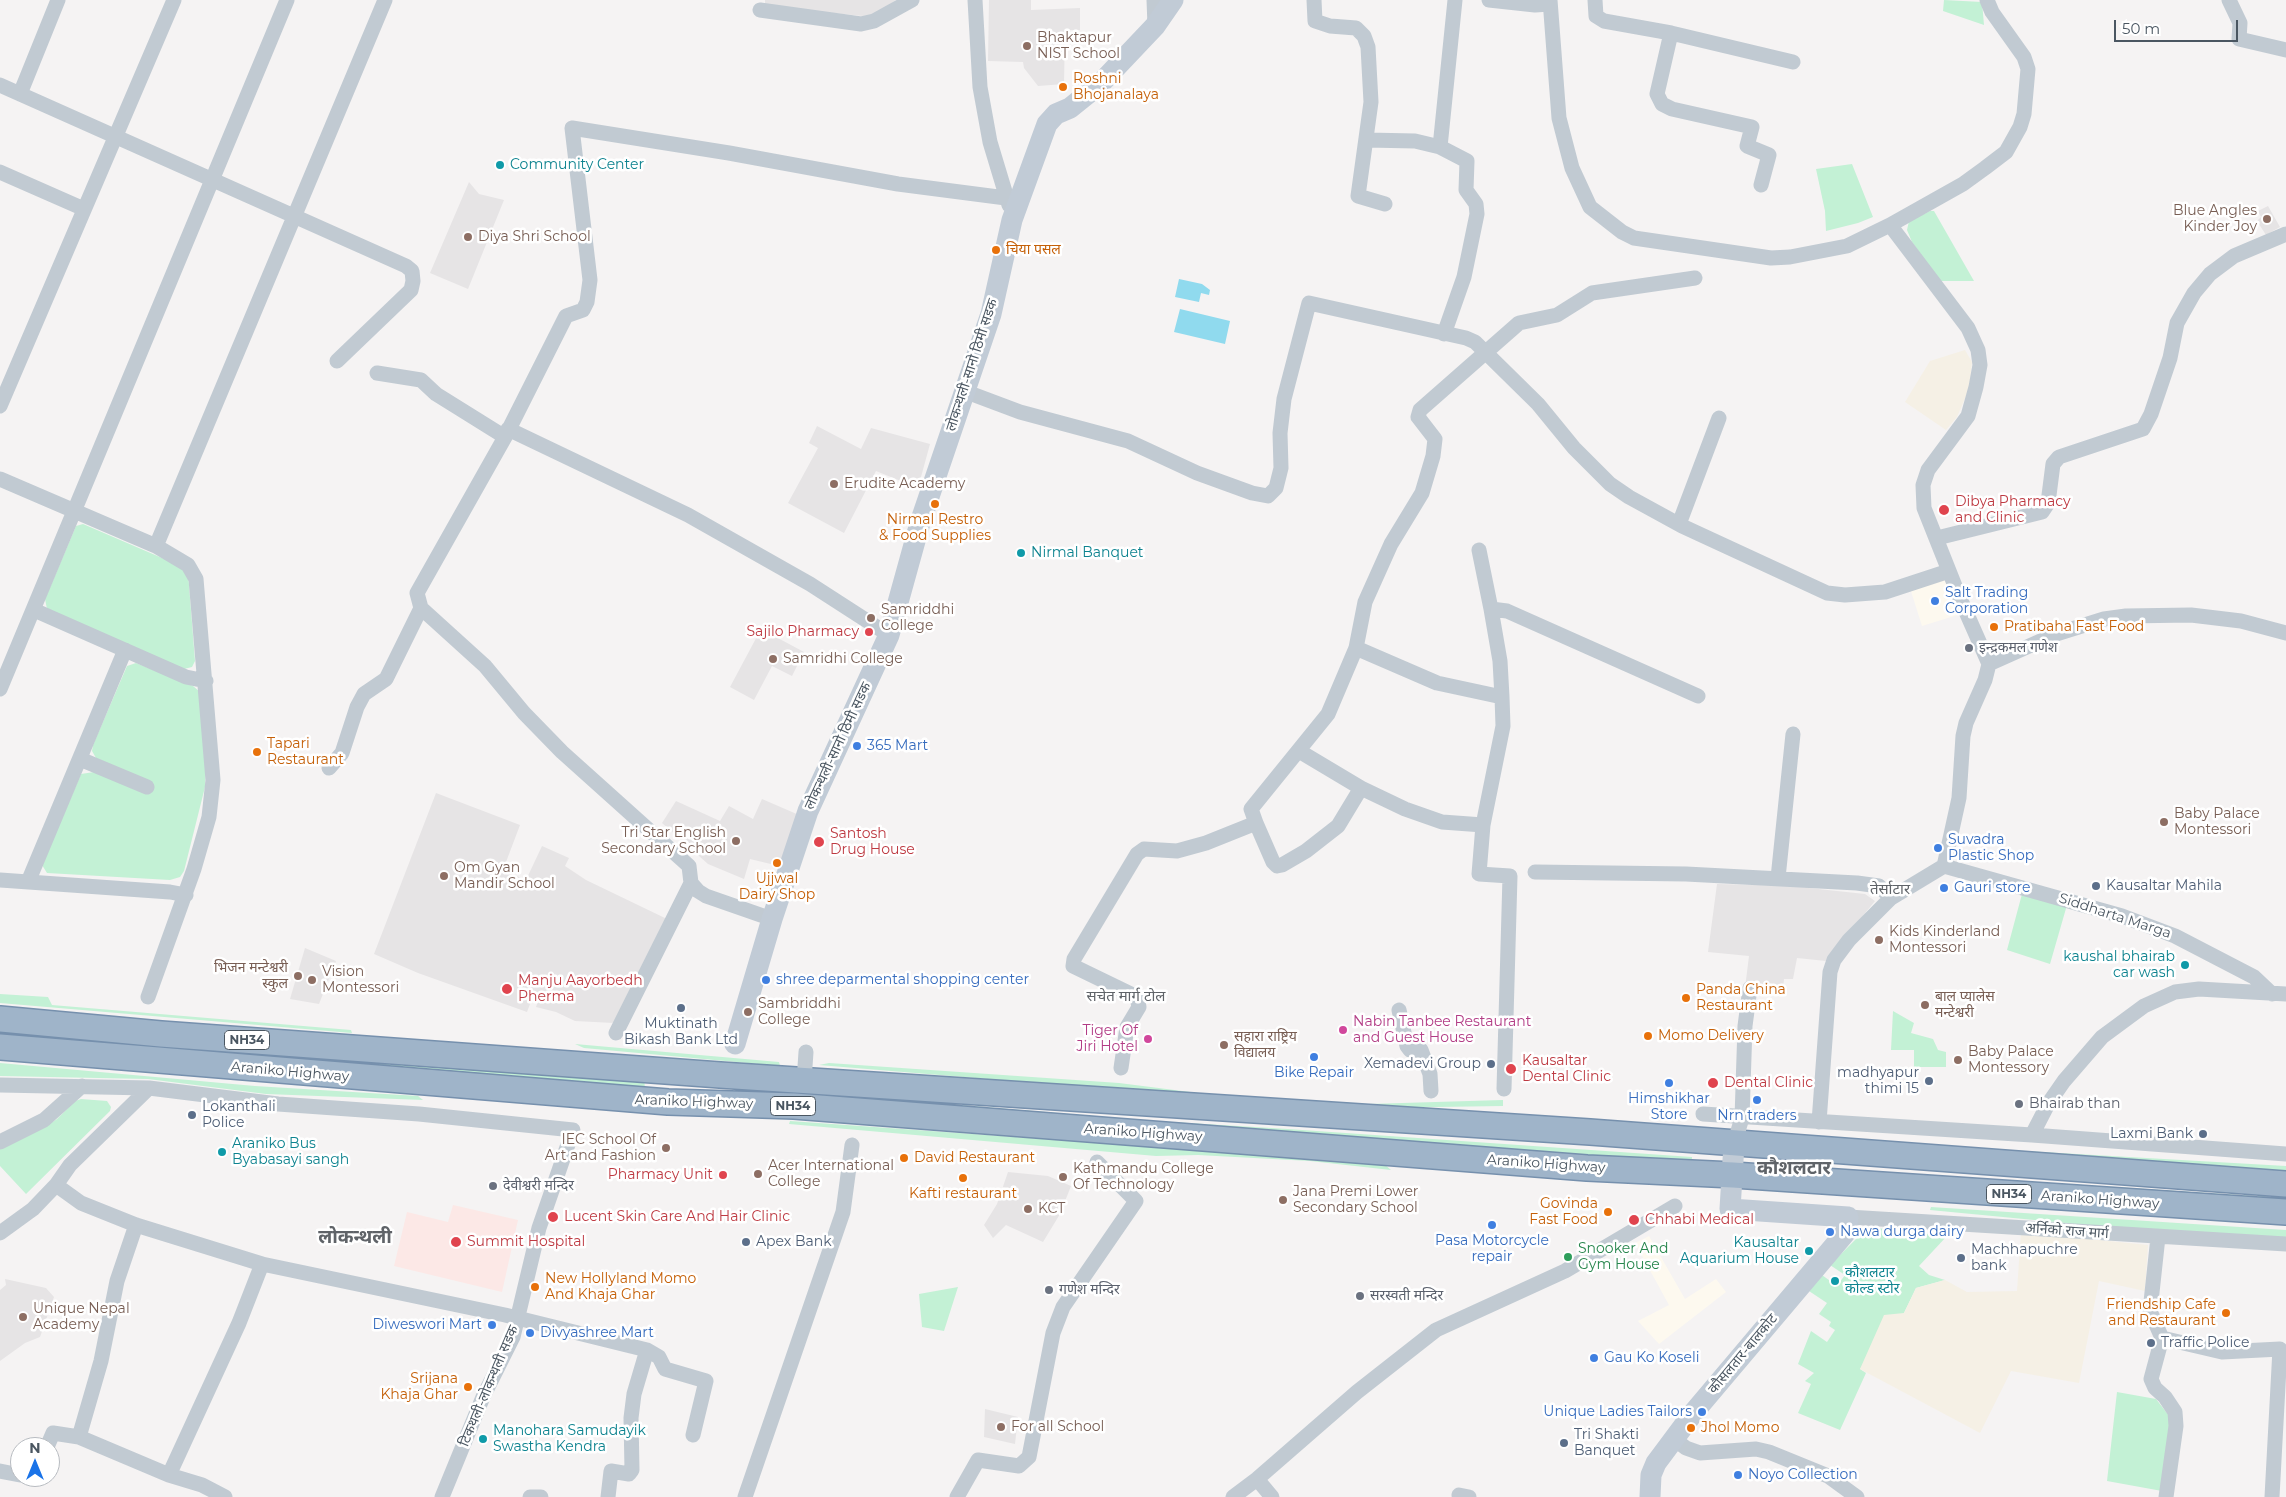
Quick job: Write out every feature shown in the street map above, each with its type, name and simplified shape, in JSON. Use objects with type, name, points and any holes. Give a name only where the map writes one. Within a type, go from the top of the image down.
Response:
[{"type":"highway","name":"Araniko Highway","points":[[0,1019],[161,1034],[804,1081],[1590,1132],[2286,1184]]},
{"type":"highway","name":"Araniko Highway","points":[[0,1047],[668,1102],[794,1106],[1587,1168],[1733,1175],[2286,1212]]},
{"type":"highway","points":[[794,1106],[804,1081]]},
{"type":"main road","name":"लोकन्थली-सानो ठिमी सडक","points":[[735,1044],[772,920],[808,811],[889,635],[920,523],[990,314],[1012,220],[1047,124],[1056,114],[1070,108],[1101,84],[1154,26],[1173,0]]},
{"type":"main road","points":[[1734,1144],[1730,1209],[1848,1217]]},
{"type":"main road","name":"कौसलतार-बालकोट","points":[[1650,1497],[1651,1474],[1656,1463],[1846,1232],[1848,1217]]},
{"type":"street","points":[[20,94],[58,0]]},
{"type":"street","points":[[0,406],[174,0]]},
{"type":"street","points":[[0,689],[287,0]]},
{"type":"street","points":[[156,546],[296,216],[384,0]]},
{"type":"street","points":[[760,10],[861,24],[874,21],[912,0]]},
{"type":"street","points":[[975,0],[980,87],[990,142],[1011,210],[1012,220]]},
{"type":"street","points":[[1154,0],[1154,26]]},
{"type":"street","points":[[1314,0],[1315,21],[1330,26],[1356,28],[1366,42],[1371,102],[1358,196],[1385,204]]},
{"type":"street","points":[[1440,147],[1455,0]]},
{"type":"street","points":[[1489,0],[1535,5],[1550,2],[1559,118],[1572,168],[1590,207],[1622,232],[1634,238],[1771,258],[1790,257],[1848,246],[1963,184],[2006,152],[2020,127],[2024,114],[2028,69],[2024,57],[1992,12],[1987,0]]},
{"type":"street","points":[[1595,0],[1596,16],[1604,21],[1671,33],[1794,62]]},
{"type":"street","points":[[2229,0],[2240,23],[2239,40],[2286,50]]},
{"type":"street","points":[[1671,33],[1657,94],[1662,104],[1672,109],[1752,127],[1747,146],[1769,155],[1761,185]]},
{"type":"street","points":[[0,85],[406,266],[412,271],[414,281],[410,290],[337,361]]},
{"type":"street","points":[[616,1033],[691,882],[689,866],[562,752],[524,713],[485,666],[422,608],[417,593],[507,433],[566,316],[583,310],[587,302],[590,280],[572,128],[729,153],[898,184],[1006,198]]},
{"type":"street","points":[[1367,140],[1415,141],[1440,147],[1467,161],[1466,190],[1476,204],[1477,214],[1464,278],[1444,334]]},
{"type":"street","points":[[0,172],[84,209]]},
{"type":"street","points":[[1819,1122],[1830,972],[1841,950],[1891,898],[1944,866],[1959,798],[1963,736],[1985,680],[1989,664],[1924,508],[1923,485],[1928,470],[1968,416],[1980,365],[1978,350],[1968,328],[1890,225]]},
{"type":"street","points":[[1936,538],[2042,512],[2048,503],[2053,464],[2059,457],[2143,429],[2151,414],[2170,358],[2177,323],[2194,293],[2210,274],[2234,256],[2286,234]]},
{"type":"street","points":[[1361,788],[1338,826],[1306,851],[1282,865],[1277,866],[1272,862],[1251,809],[1328,714],[1356,648],[1365,602],[1390,544],[1422,493],[1433,456],[1435,439],[1418,417],[1420,410],[1519,323],[1558,315],[1592,292],[1695,278]]},
{"type":"street","points":[[964,391],[1020,412],[1128,441],[1197,473],[1252,493],[1268,496],[1276,488],[1281,468],[1280,433],[1284,399],[1309,303],[1466,338],[1487,352],[1538,404],[1574,448],[1610,484],[1629,497],[1679,524],[1827,593],[1844,595],[1885,592],[1949,571]]},
{"type":"street","points":[[377,373],[422,380],[436,394],[507,433],[688,515],[810,584],[889,635]]},
{"type":"street","points":[[1679,524],[1718,418]]},
{"type":"street","points":[[0,479],[156,546],[188,565],[194,572],[206,681],[213,768],[212,793],[209,817],[186,895],[148,997]]},
{"type":"street","points":[[1479,550],[1500,662],[1502,697],[1503,726],[1482,825],[1479,874],[1510,876],[1504,1090]]},
{"type":"street","points":[[329,768],[342,753],[356,707],[364,694],[386,679],[422,608]]},
{"type":"street","points":[[1490,609],[1507,611],[1698,696]]},
{"type":"street","points":[[34,610],[186,677],[206,681]]},
{"type":"street","points":[[1989,664],[2056,634],[2104,619],[2126,616],[2208,616],[2241,621],[2286,633]]},
{"type":"street","points":[[1356,648],[1437,682],[1502,697]]},
{"type":"street","points":[[28,882],[125,650]]},
{"type":"street","points":[[1778,878],[1793,734]]},
{"type":"street","points":[[1299,751],[1361,788],[1405,809],[1442,822],[1482,825]]},
{"type":"street","points":[[80,759],[146,787]]},
{"type":"street","points":[[1121,1068],[1127,1027],[1139,1008],[1137,997],[1072,966],[1074,958],[1136,854],[1144,849],[1177,851],[1206,843],[1256,823]]},
{"type":"street","name":"Siddharta Marga","points":[[1944,866],[2122,916],[2175,936],[2254,977],[2279,994]]},
{"type":"street","points":[[1535,872],[1778,878],[1871,884],[1879,886],[1891,898]]},
{"type":"street","points":[[0,880],[186,895]]},
{"type":"street","points":[[691,882],[706,896],[772,920]]},
{"type":"street","points":[[1734,1144],[1742,1118],[1745,1026],[1750,988]]},
{"type":"street","points":[[2032,1134],[2048,1104],[2064,1081],[2102,1037],[2144,1006],[2175,992],[2198,989],[2279,994]]},
{"type":"street","points":[[1399,1010],[1407,1046],[1410,1050],[1422,1050],[1430,1074],[1431,1091]]},
{"type":"street","points":[[804,1081],[806,1052]]},
{"type":"street","points":[[0,1085],[149,1088]]},
{"type":"street","points":[[0,1142],[44,1120],[82,1086]]},
{"type":"street","points":[[0,1233],[33,1209],[56,1185],[70,1165],[149,1088]]},
{"type":"street","name":"टिकथली-लोकन्थली सडक","points":[[149,1088],[278,1104],[418,1114],[573,1130],[539,1228],[513,1337],[482,1397],[442,1497]]},
{"type":"street","points":[[1703,1114],[1742,1118],[2032,1134],[2286,1154]]},
{"type":"street","points":[[745,1497],[843,1212],[852,1145]]},
{"type":"street","points":[[957,1497],[978,1460],[1019,1466],[1029,1457],[1053,1334],[1063,1307],[1136,1201],[1097,1162]]},
{"type":"street","points":[[56,1185],[81,1203],[136,1225],[262,1264],[517,1318],[646,1350],[659,1357],[665,1369],[706,1381],[692,1435]]},
{"type":"street","points":[[1233,1497],[1257,1479],[1357,1392],[1436,1330],[1565,1272],[1675,1206]]},
{"type":"street","name":"अर्निको राज मार्ग","points":[[1848,1217],[2286,1244]]},
{"type":"street","points":[[79,1437],[101,1361],[117,1281],[136,1225]]},
{"type":"street","points":[[2158,1237],[2150,1310],[2162,1338],[2151,1379],[2155,1388],[2165,1397],[2175,1412],[2176,1426],[2166,1497]]},
{"type":"street","points":[[169,1475],[240,1323],[262,1264]]},
{"type":"street","points":[[2162,1338],[2222,1352],[2280,1349],[2283,1396],[2281,1462],[2272,1497]]},
{"type":"street","points":[[608,1497],[612,1471],[629,1474],[632,1470],[631,1418],[634,1394],[646,1350]]},
{"type":"street","points":[[51,1437],[53,1433],[79,1437],[169,1475],[202,1485],[225,1497]]},
{"type":"street","points":[[1674,1439],[1686,1448],[1700,1453],[1756,1449],[1769,1452],[1828,1476],[1858,1497]]},
{"type":"street","points":[[1257,1479],[1272,1497]]},
{"type":"street","points":[[530,1497],[541,1497]]},
{"type":"shaded area","points":[[765,0],[896,0],[872,17],[765,6]]},
{"type":"shaded area","name":"Bhaktapur NIST School","points":[[989,0],[1031,0],[1031,10],[1080,8],[1080,30],[1065,30],[1064,84],[1038,86],[1024,68],[1023,62],[988,61]]},
{"type":"shaded area","name":"Diya Shri School","points":[[469,182],[479,194],[504,200],[468,289],[430,273]]},
{"type":"shaded area","name":"Blue Angles Kinder Joy","points":[[2268,206],[2280,227],[2266,235],[2257,221],[2261,217],[2258,211]]},
{"type":"shaded area","name":"Erudite Academy","points":[[817,426],[861,449],[871,428],[930,444],[918,488],[876,471],[844,533],[788,503],[818,448],[809,443]]},
{"type":"shaded area","name":"Salt Trading Corporation","points":[[1946,576],[1961,614],[1922,626],[1910,588]]},
{"type":"shaded area","name":"Samridhi College","points":[[761,629],[804,652],[792,676],[772,666],[754,700],[730,687]]},
{"type":"shaded area","points":[[436,793],[520,825],[503,870],[526,880],[542,846],[569,858],[565,866],[586,880],[667,919],[614,1023],[575,1021],[556,1012],[536,1007],[538,1001],[533,996],[527,1012],[418,973],[374,954]]},
{"type":"shaded area","name":"Tri Star English Secondary School","points":[[762,799],[799,815],[779,866],[750,859],[744,879],[708,864],[662,823],[676,801],[720,821],[729,806],[753,819]]},
{"type":"shaded area","points":[[1717,884],[1804,886],[1865,894],[1875,901],[1826,961],[1797,958],[1793,979],[1784,979],[1783,991],[1745,988],[1749,956],[1708,952]]},
{"type":"shaded area","name":"Vision Montessori","points":[[305,948],[336,961],[319,1004],[290,999]]},
{"type":"shaded area","name":"KCT","points":[[1008,1172],[1048,1176],[1071,1186],[1060,1214],[1043,1242],[1006,1225],[993,1238],[984,1225],[997,1204]]},
{"type":"shaded area","name":"Summit Hospital","points":[[453,1205],[518,1220],[502,1292],[394,1266],[407,1212],[448,1222]]},
{"type":"shaded area","points":[[1649,1236],[1685,1299],[1716,1279],[1726,1292],[1659,1344],[1638,1321],[1669,1305],[1635,1243]]},
{"type":"shaded area","name":"Unique Nepal Academy","points":[[5,1279],[46,1288],[54,1297],[40,1337],[25,1343],[0,1361],[0,1290],[6,1285]]},
{"type":"shaded area","name":"For all School","points":[[985,1409],[1018,1417],[1015,1444],[984,1437]]},
{"type":"green space","points":[[1944,0],[1982,2],[1984,25],[1943,11]]},
{"type":"green space","points":[[1852,164],[1873,217],[1826,231],[1825,211],[1816,169]]},
{"type":"green space","points":[[1934,211],[1974,281],[1940,281],[1912,242],[1907,230],[1909,221]]},
{"type":"green space","points":[[83,524],[183,567],[188,572],[195,661],[192,667],[184,669],[47,609],[45,599],[76,526]]},
{"type":"green space","points":[[136,663],[193,686],[200,692],[206,766],[205,787],[184,871],[180,877],[170,880],[47,873],[42,865],[81,774],[94,772],[96,758],[92,751],[93,745],[127,666]]},
{"type":"green space","points":[[2022,894],[2067,905],[2050,964],[2007,950]]},
{"type":"green space","points":[[0,994],[48,997],[52,1005],[351,1030],[352,1033],[0,1003]]},
{"type":"green space","points":[[1893,1011],[1914,1023],[1911,1033],[1933,1039],[1938,1050],[1946,1052],[1946,1067],[1914,1067],[1914,1050],[1891,1050]]},
{"type":"green space","points":[[0,1030],[644,1080],[645,1087],[0,1037]]},
{"type":"green space","points":[[575,1044],[779,1062],[780,1066],[584,1048]]},
{"type":"green space","points":[[0,1063],[255,1086],[418,1096],[423,1100],[266,1094],[148,1079],[0,1076]]},
{"type":"green space","points":[[829,1063],[1119,1083],[1214,1095],[1368,1104],[1503,1100],[1503,1106],[1370,1108],[819,1065]]},
{"type":"green space","points":[[81,1099],[107,1101],[111,1107],[110,1111],[26,1194],[0,1166],[0,1149],[46,1126],[57,1119],[75,1101]]},
{"type":"green space","points":[[899,1100],[1155,1121],[1692,1157],[1692,1160],[1674,1162],[899,1102]]},
{"type":"green space","points":[[790,1121],[1311,1158],[1384,1164],[1391,1170],[1310,1161],[1198,1155],[1156,1156],[789,1124]]},
{"type":"green space","points":[[1955,1147],[2286,1166],[2286,1174]]},
{"type":"green space","points":[[1817,1168],[2286,1198],[2286,1203],[1817,1170]]},
{"type":"green space","points":[[1931,1207],[2286,1230],[2286,1240],[2170,1233],[1930,1210]]},
{"type":"green space","points":[[1868,1227],[1947,1236],[1919,1266],[1929,1275],[1945,1280],[1916,1288],[1904,1313],[1860,1369],[1866,1373],[1840,1430],[1798,1413],[1811,1384],[1805,1381],[1814,1373],[1798,1364],[1811,1331],[1827,1342],[1835,1330],[1829,1326],[1831,1322],[1819,1314],[1827,1303],[1809,1291],[1822,1275],[1837,1286],[1845,1275],[1830,1265]]},
{"type":"green space","points":[[958,1287],[944,1331],[922,1327],[919,1294]]},
{"type":"green space","points":[[2117,1392],[2156,1399],[2170,1417],[2162,1491],[2107,1481]]},
{"type":"sand","points":[[1965,350],[1972,362],[1969,389],[1957,417],[1946,430],[1905,402],[1930,361]]},
{"type":"sand","points":[[2021,1232],[2148,1245],[2145,1291],[2099,1281],[2079,1383],[2011,1371],[1980,1433],[1860,1369],[1884,1315],[1904,1313],[1916,1288],[1945,1280],[1967,1292],[2017,1291]]},
{"type":"water","points":[[1179,279],[1202,284],[1210,290],[1209,295],[1201,293],[1199,302],[1175,297]]},
{"type":"water","points":[[1180,309],[1230,321],[1225,344],[1174,332]]},
{"type":"place","name":"Bhaktapur NIST School","points":[[1027,46]]},
{"type":"place","name":"Roshni Bhojanalaya","points":[[1063,87]]},
{"type":"place","name":"Community Center","points":[[500,165]]},
{"type":"place","name":"Blue Angles Kinder Joy","points":[[2267,219]]},
{"type":"place","name":"Diya Shri School","points":[[468,237]]},
{"type":"place","name":"चिया पसल","points":[[996,250]]},
{"type":"place","name":"Erudite Academy","points":[[834,484]]},
{"type":"place","name":"Nirmal Restro & Food Supplies","points":[[935,504]]},
{"type":"place","name":"Dibya Pharmacy and Clinic","points":[[1944,510]]},
{"type":"place","name":"Nirmal Banquet","points":[[1021,553]]},
{"type":"place","name":"Salt Trading Corporation","points":[[1935,601]]},
{"type":"place","name":"Samriddhi College","points":[[871,618]]},
{"type":"place","name":"Pratibaha Fast Food","points":[[1994,627]]},
{"type":"place","name":"Sajilo Pharmacy","points":[[869,632]]},
{"type":"place","name":"इन्द्रकमल गणेश","points":[[1969,648]]},
{"type":"place","name":"Samridhi College","points":[[773,659]]},
{"type":"place","name":"365 Mart","points":[[857,746]]},
{"type":"place","name":"Tapari Restaurant","points":[[257,752]]},
{"type":"place","name":"Baby Palace Montessori","points":[[2164,822]]},
{"type":"place","name":"Tri Star English Secondary School","points":[[736,841]]},
{"type":"place","name":"Santosh Drug House","points":[[819,842]]},
{"type":"place","name":"Suvadra Plastic Shop","points":[[1938,848]]},
{"type":"place","name":"Ujjwal Dairy Shop","points":[[777,863]]},
{"type":"place","name":"Om Gyan Mandir School","points":[[444,876]]},
{"type":"place","name":"Kausaltar Mahila","points":[[2096,886]]},
{"type":"place","name":"Gauri store","points":[[1944,888]]},
{"type":"place","name":"Kids Kinderland Montessori","points":[[1879,940]]},
{"type":"place","name":"kaushal bhairab car wash","points":[[2185,965]]},
{"type":"place","name":"भिजन मन्टेश्वरी स्कुल","points":[[298,976]]},
{"type":"place","name":"Vision Montessori","points":[[312,980]]},
{"type":"place","name":"shree deparmental shopping center","points":[[766,980]]},
{"type":"place","name":"Manju Aayorbedh Pherma","points":[[507,989]]},
{"type":"place","name":"Panda China Restaurant","points":[[1686,998]]},
{"type":"place","name":"बाल प्यालेस मन्टेश्वरी","points":[[1925,1005]]},
{"type":"place","name":"Muktinath Bikash Bank Ltd","points":[[681,1008]]},
{"type":"place","name":"Sambriddhi College","points":[[748,1012]]},
{"type":"place","name":"Nabin Tanbee Restaurant and Guest House","points":[[1343,1030]]},
{"type":"place","name":"Momo Delivery","points":[[1648,1036]]},
{"type":"place","name":"Tiger Of Jiri Hotel","points":[[1148,1039]]},
{"type":"place","name":"सहारा राष्ट्रिय विद्यालय","points":[[1224,1045]]},
{"type":"place","name":"Bike Repair","points":[[1314,1057]]},
{"type":"place","name":"Baby Palace Montessory","points":[[1958,1060]]},
{"type":"place","name":"Xemadevi Group","points":[[1491,1064]]},
{"type":"place","name":"Kausaltar Dental Clinic","points":[[1511,1069]]},
{"type":"place","name":"madhyapur thimi 15","points":[[1929,1081]]},
{"type":"place","name":"Himshikhar Store","points":[[1669,1083]]},
{"type":"place","name":"Dental Clinic","points":[[1713,1083]]},
{"type":"place","name":"Nrn traders","points":[[1757,1100]]},
{"type":"place","name":"Bhairab than","points":[[2019,1104]]},
{"type":"place","name":"Lokanthali Police","points":[[192,1115]]},
{"type":"place","name":"Laxmi Bank","points":[[2203,1134]]},
{"type":"place","name":"IEC School Of Art and Fashion","points":[[666,1148]]},
{"type":"place","name":"Araniko Bus Byabasayi sangh","points":[[222,1152]]},
{"type":"place","name":"David Restaurant","points":[[904,1158]]},
{"type":"place","name":"Acer International College","points":[[758,1174]]},
{"type":"place","name":"Pharmacy Unit","points":[[723,1175]]},
{"type":"place","name":"Kathmandu College Of Technology","points":[[1063,1177]]},
{"type":"place","name":"Kafti restaurant","points":[[963,1178]]},
{"type":"place","name":"देवीश्वरी मन्दिर","points":[[493,1186]]},
{"type":"place","name":"Jana Premi Lower Secondary School","points":[[1283,1200]]},
{"type":"place","name":"KCT","points":[[1028,1209]]},
{"type":"place","name":"Govinda Fast Food","points":[[1608,1212]]},
{"type":"place","name":"Lucent Skin Care And Hair Clinic","points":[[553,1217]]},
{"type":"place","name":"Chhabi Medical","points":[[1634,1220]]},
{"type":"place","name":"Pasa Motorcycle repair","points":[[1492,1225]]},
{"type":"place","name":"Nawa durga dairy","points":[[1830,1232]]},
{"type":"place","name":"Summit Hospital","points":[[456,1242]]},
{"type":"place","name":"Apex Bank","points":[[746,1242]]},
{"type":"place","name":"Kausaltar Aquarium House","points":[[1809,1251]]},
{"type":"place","name":"Snooker And Gym House","points":[[1568,1257]]},
{"type":"place","name":"Machhapuchre bank","points":[[1961,1258]]},
{"type":"place","name":"कौशलटार कोल्ड स्टोर","points":[[1835,1281]]},
{"type":"place","name":"New Hollyland Momo And Khaja Ghar","points":[[535,1287]]},
{"type":"place","name":"गणेश मन्दिर","points":[[1049,1290]]},
{"type":"place","name":"सरस्वती मन्दिर","points":[[1360,1296]]},
{"type":"place","name":"Friendship Cafe and Restaurant","points":[[2226,1313]]},
{"type":"place","name":"Unique Nepal Academy","points":[[23,1317]]},
{"type":"place","name":"Diweswori Mart","points":[[492,1325]]},
{"type":"place","name":"Divyashree Mart","points":[[530,1333]]},
{"type":"place","name":"Traffic Police","points":[[2151,1343]]},
{"type":"place","name":"Gau Ko Koseli","points":[[1594,1358]]},
{"type":"place","name":"Srijana Khaja Ghar","points":[[468,1387]]},
{"type":"place","name":"Unique Ladies Tailors","points":[[1702,1412]]},
{"type":"place","name":"For all School","points":[[1001,1427]]},
{"type":"place","name":"Jhol Momo","points":[[1691,1428]]},
{"type":"place","name":"Manohara Samudayik Swastha Kendra","points":[[483,1439]]},
{"type":"place","name":"Tri Shakti Banquet","points":[[1564,1443]]},
{"type":"place","name":"Noyo Collection","points":[[1738,1475]]},
{"type":"district","name":"तेर्साटार","points":[[1890,890]]},
{"type":"district","name":"सचेत मार्ग टोल","points":[[1126,997]]},
{"type":"district","name":"कौशलटार","points":[[1794,1168]]},
{"type":"district","name":"लोकन्थली","points":[[355,1237]]}]
